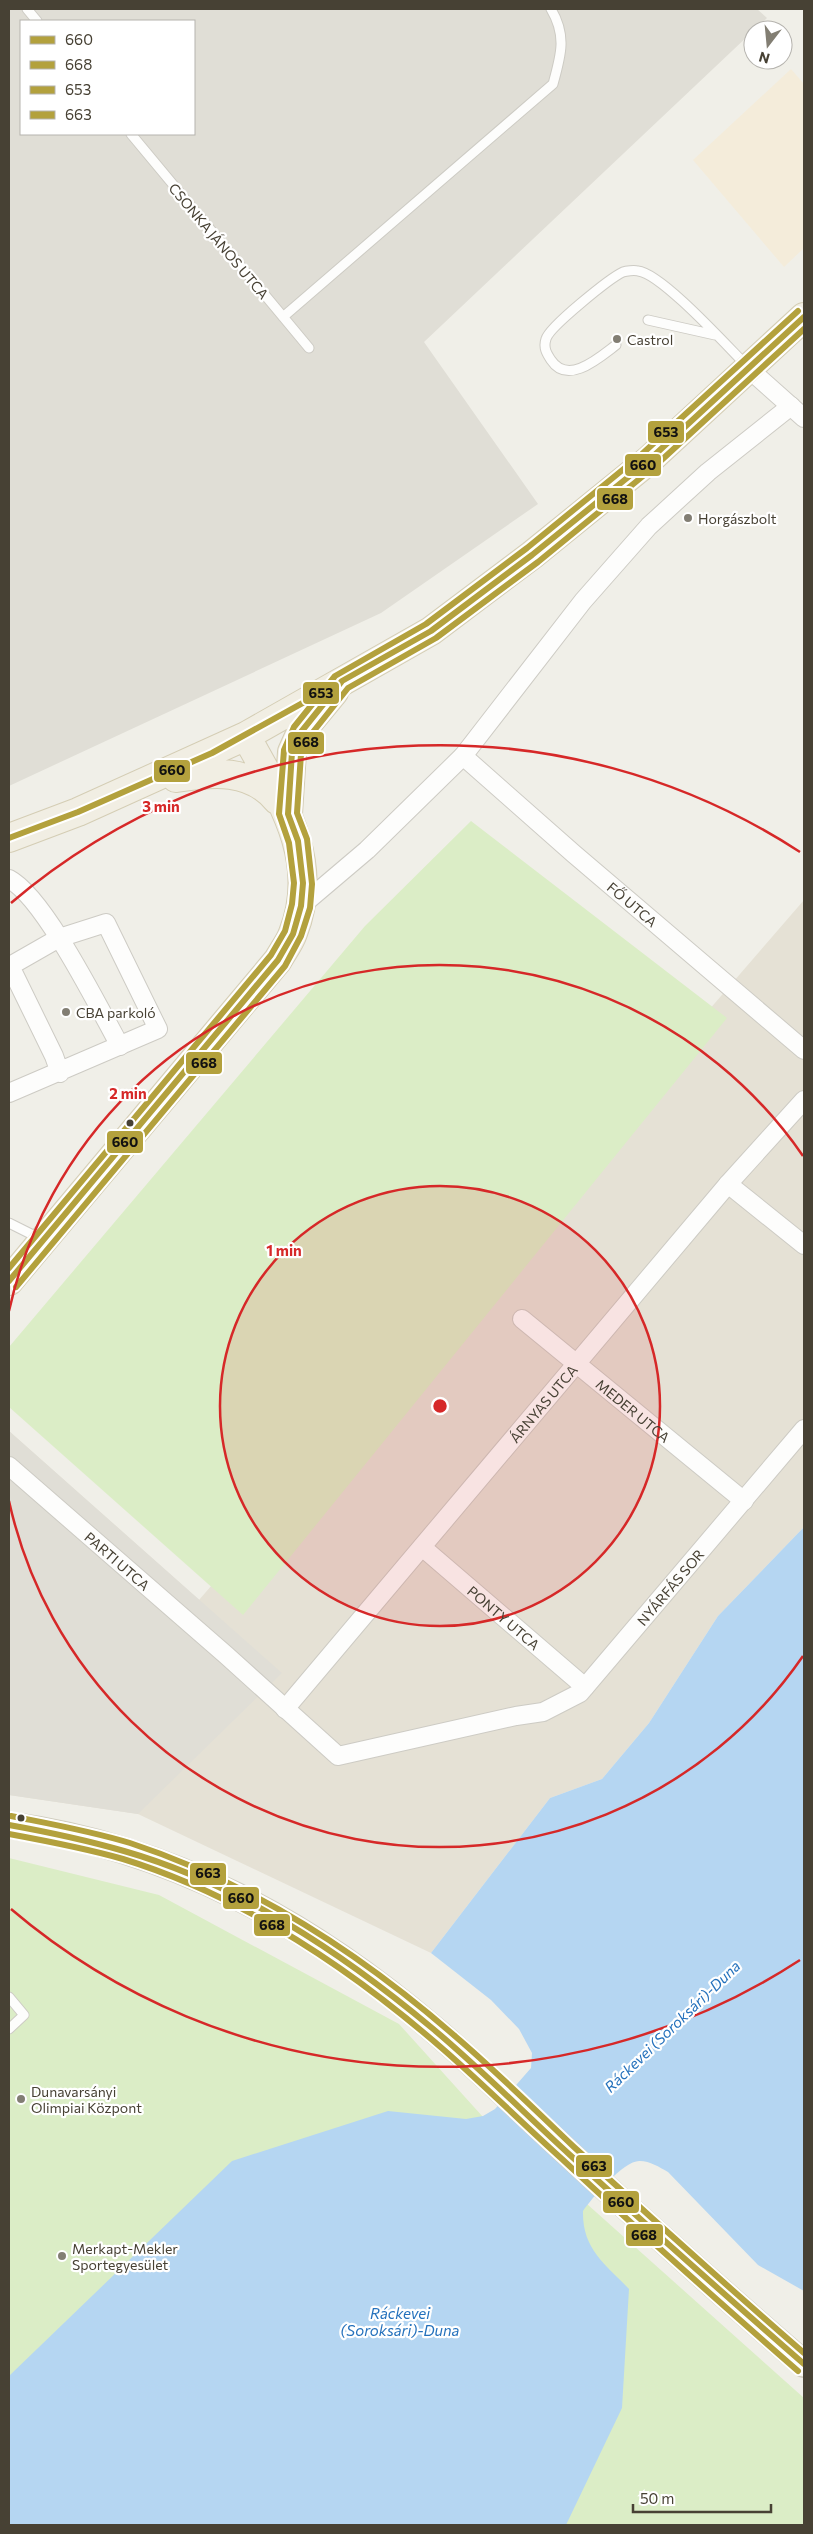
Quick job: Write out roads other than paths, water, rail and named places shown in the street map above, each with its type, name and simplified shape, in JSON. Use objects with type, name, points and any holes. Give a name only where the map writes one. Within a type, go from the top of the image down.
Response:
[{"type":"main road","points":[[9,838],[78,812],[246,736],[431,631],[532,555],[648,461],[804,317]]},
{"type":"main road","points":[[288,814],[292,752],[301,732],[342,681]]},
{"type":"main road","points":[[9,1281],[278,960],[293,934],[301,906],[302,863],[298,841],[288,814],[246,736]]},
{"type":"main road","points":[[142,783],[205,773],[242,776],[262,787],[288,814]]},
{"type":"street","points":[[749,368],[804,418]]},
{"type":"street","points":[[301,906],[367,850],[463,756],[583,601],[649,526],[708,472],[791,406]]},
{"type":"street","name":"FŐ UTCA","points":[[463,756],[574,854],[804,1050]]},
{"type":"street","points":[[9,878],[19,884],[59,938],[120,1046]]},
{"type":"street","points":[[9,1093],[60,1073],[158,1029],[106,923],[59,938],[10,966],[54,1056],[60,1073]]},
{"type":"street","name":"ÁRNYAS UTCA","points":[[284,1709],[728,1184],[804,1100]]},
{"type":"street","points":[[728,1184],[804,1245]]},
{"type":"street","name":"MEDER UTCA","points":[[522,1319],[744,1501]]},
{"type":"street","name":"NYÁRFÁS SOR","points":[[284,1709],[338,1756],[516,1716],[543,1712],[580,1693],[804,1429]]},
{"type":"street","name":"PARTI UTCA","points":[[9,1466],[226,1655],[284,1709]]},
{"type":"street","name":"PONTY UTCA","points":[[422,1547],[585,1687]]},
{"type":"street","points":[[9,1825],[75,1837],[136,1854],[241,1896],[304,1932],[370,1979],[432,2028],[695,2271],[804,2364]]},
{"type":"lane","points":[[27,9],[36,20]]},
{"type":"lane","points":[[283,317],[553,84],[562,53],[560,24],[552,9]]},
{"type":"lane","name":"CSONKA JÁNOS UTCA","points":[[131,135],[308,348]]},
{"type":"lane","points":[[616,345],[584,368],[569,371],[554,365],[545,352],[546,338],[561,319],[623,272],[639,270],[660,281],[749,368]]},
{"type":"lane","points":[[648,320],[692,328],[717,336]]},
{"type":"lane","points":[[9,1223],[43,1240]]},
{"type":"lane","points":[[9,1997],[24,2015],[9,2029]]},
{"type":"water","name":"Ráckevei (Soroksári)-Duna","points":[[804,1527],[804,2291],[758,2265],[668,2172],[647,2162],[633,2162],[617,2173],[583,2211],[586,2236],[591,2246],[604,2263],[629,2289],[622,2408],[566,2525],[9,2525],[9,2376],[232,2161],[388,2111],[466,2119],[483,2116],[495,2109],[531,2068],[532,2053],[519,2029],[491,2000],[431,1953],[550,1798],[602,1779],[649,1723],[718,1616]]},
{"type":"place","name":"Castrol","points":[[617,339]]},
{"type":"place","name":"Horgászbolt","points":[[688,518]]},
{"type":"place","name":"CBA parkoló","points":[[66,1012]]},
{"type":"place","name":"Dunavarsányi Olimpiai Központ","points":[[21,2099]]},
{"type":"place","name":"Merkapt-Mekler Sportegyesület","points":[[62,2256]]}]
